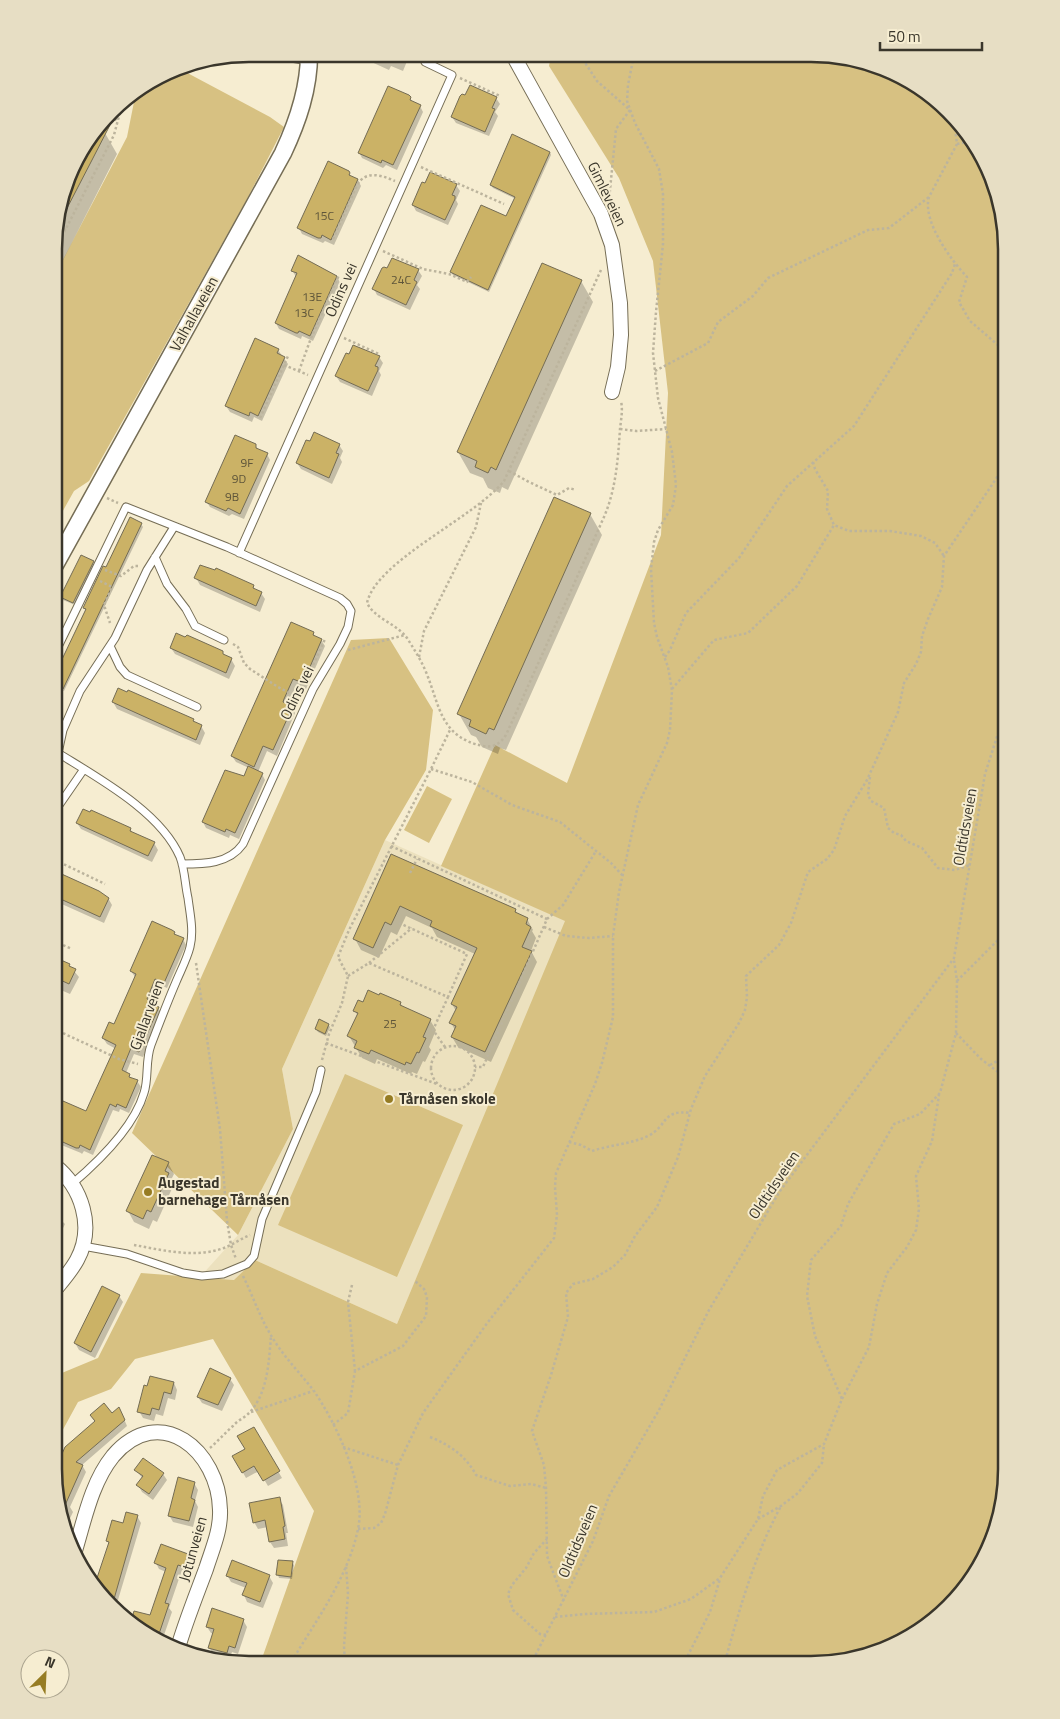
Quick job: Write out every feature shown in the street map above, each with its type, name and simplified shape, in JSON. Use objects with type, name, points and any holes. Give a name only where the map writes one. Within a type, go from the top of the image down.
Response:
[{"type":"street","name":"Valhallaveien","points":[[62,552],[283,153],[293,133],[302,106],[308,62]]},
{"type":"street","name":"Gimleveien","points":[[517,62],[601,214],[609,233],[620,304],[621,335],[618,367],[612,392]]},
{"type":"street","points":[[62,1173],[72,1184],[82,1204],[85,1236],[83,1246],[74,1265],[62,1281]]},
{"type":"street","points":[[78,1543],[98,1480],[114,1456],[131,1440],[151,1432],[170,1433],[188,1442],[202,1456]]},
{"type":"street","name":"Jotunveien","points":[[180,1643],[215,1542],[220,1522],[215,1482],[202,1456]]},
{"type":"lane","points":[[425,62],[452,75]]},
{"type":"lane","name":"Odins vei","points":[[239,553],[452,75]]},
{"type":"lane","points":[[62,639],[126,507]]},
{"type":"lane","name":"Odins vei","points":[[126,507],[239,553],[329,593],[347,604],[350,611],[350,621],[346,632],[313,689],[241,847],[220,861],[182,864]]},
{"type":"lane","points":[[174,527],[147,570],[110,646],[120,667],[127,675],[197,707]]},
{"type":"lane","points":[[155,557],[167,584],[186,609],[195,626],[224,640]]},
{"type":"lane","name":"Gjallarveien","points":[[62,735],[80,691],[110,646]]},
{"type":"lane","name":"Gjallarveien","points":[[62,755],[121,794],[148,816],[171,842],[182,864],[191,939],[186,957],[149,1051],[144,1094],[131,1120],[98,1160],[72,1184]]},
{"type":"lane","points":[[62,801],[84,769]]},
{"type":"lane","points":[[83,1246],[141,1258],[183,1272],[202,1276],[214,1276],[232,1271],[251,1260],[256,1250],[264,1212],[316,1092],[321,1070]]},
{"type":"path","points":[[585,62],[597,81],[630,110]]},
{"type":"path","points":[[295,1656],[337,1584],[346,1565],[358,1529],[374,1528],[381,1523],[398,1465],[427,1407],[488,1322],[554,1238],[557,1215],[555,1180],[558,1167],[599,1075],[612,1023],[614,994],[613,936],[622,876],[638,805],[669,736],[672,690],[668,667],[657,638],[654,623],[651,569],[656,535],[669,514],[675,497],[675,464],[654,371],[656,312],[663,244],[663,187],[660,169],[630,110],[627,94],[633,62]]},
{"type":"path","points":[[452,75],[500,96]]},
{"type":"path","points":[[609,202],[616,130],[630,110]]},
{"type":"path","points":[[63,235],[114,135],[118,116]]},
{"type":"path","points":[[956,132],[957,144],[929,196],[926,206],[937,235],[955,264],[968,277],[959,302],[970,321],[998,345]]},
{"type":"path","points":[[957,144],[964,143]]},
{"type":"path","points":[[413,163],[504,204]]},
{"type":"path","points":[[333,239],[357,185],[362,178],[376,175],[403,185]]},
{"type":"path","points":[[654,371],[708,343],[718,322],[753,296],[768,278],[868,230],[890,228],[929,196]]},
{"type":"path","points":[[375,248],[429,271],[449,274],[467,282],[471,277]]},
{"type":"path","points":[[612,392],[621,399],[620,429],[614,485],[608,508],[506,735],[499,744],[488,747],[472,743],[450,730],[442,719],[426,671],[405,635],[390,622],[371,611],[366,603],[369,593],[392,568],[497,490],[509,471],[603,266],[614,256]]},
{"type":"path","points":[[664,657],[670,650],[686,613],[739,558],[787,486],[854,426],[952,272],[955,264]]},
{"type":"path","points":[[298,371],[340,276]]},
{"type":"path","points":[[328,300],[333,301]]},
{"type":"path","points":[[336,335],[379,354]]},
{"type":"path","points":[[260,418],[288,356]]},
{"type":"path","points":[[284,365],[317,378]]},
{"type":"path","points":[[620,429],[666,430]]},
{"type":"path","points":[[813,462],[828,491],[827,509],[834,525],[849,531],[890,531],[921,536],[935,543],[944,556]]},
{"type":"path","points":[[509,471],[557,495],[569,488],[576,490]]},
{"type":"path","points":[[564,1601],[547,1556],[548,1540],[544,1465],[532,1431],[568,1318],[566,1293],[573,1284],[593,1279],[613,1267],[625,1255],[635,1236],[657,1207],[678,1157],[690,1113],[706,1076],[739,1023],[747,997],[746,976],[779,945],[791,923],[808,872],[827,859],[834,850],[845,816],[871,773],[898,712],[904,683],[921,652],[922,636],[942,587],[944,556],[998,476]]},
{"type":"path","points":[[103,496],[126,507]]},
{"type":"path","points":[[419,658],[424,631],[476,527],[482,502]]},
{"type":"path","points":[[672,690],[714,640],[748,633],[797,586],[834,525]]},
{"type":"path","points":[[97,567],[118,576],[135,566],[147,570]]},
{"type":"path","points":[[92,578],[112,587],[104,605],[111,624],[118,632]]},
{"type":"path","points":[[333,655],[405,635]]},
{"type":"path","points":[[307,679],[325,639]]},
{"type":"path","points":[[224,640],[238,647],[247,667],[287,691]]},
{"type":"path","points":[[321,1070],[326,1043],[342,1003],[348,976],[338,957],[349,930],[450,730]]},
{"type":"path","name":"Oldtidsveien","points":[[535,1656],[593,1541],[609,1496],[659,1410],[709,1310],[780,1191],[954,958],[985,774],[998,733]]},
{"type":"path","points":[[431,769],[472,782],[512,805],[560,822],[612,863],[622,876]]},
{"type":"path","points":[[871,773],[868,795],[871,802],[884,808],[888,828],[894,833],[901,835],[906,841],[922,848],[938,868],[955,870],[970,865]]},
{"type":"path","points":[[391,846],[547,919]]},
{"type":"path","points":[[475,1067],[483,1067],[547,919],[563,905],[596,851]]},
{"type":"path","points":[[410,873],[417,858]]},
{"type":"path","points":[[62,864],[105,884]]},
{"type":"path","points":[[397,922],[467,954],[434,1030],[445,1048]]},
{"type":"path","points":[[544,927],[566,936],[589,938],[613,936]]},
{"type":"path","points":[[348,976],[412,928]]},
{"type":"path","points":[[958,981],[998,940]]},
{"type":"path","points":[[62,945],[72,949]]},
{"type":"path","points":[[758,1519],[781,1506],[798,1493],[822,1463],[824,1444],[842,1399],[869,1347],[877,1304],[887,1273],[907,1247],[916,1230],[919,1209],[916,1176],[932,1141],[940,1093],[956,1033],[958,981],[954,958]]},
{"type":"path","points":[[369,962],[448,997]]},
{"type":"path","points":[[62,1033],[119,1058],[136,1064],[147,1065]]},
{"type":"path","points":[[956,1033],[998,1072]]},
{"type":"path","points":[[326,1043],[439,1085],[445,1089],[460,1089],[471,1080],[475,1067],[473,1060],[465,1050],[459,1047],[445,1048],[438,1051],[431,1064],[431,1072],[439,1085]]},
{"type":"path","points":[[990,1066],[998,1061]]},
{"type":"path","points":[[842,1399],[815,1336],[807,1296],[811,1260],[840,1226],[848,1204],[894,1124],[920,1114],[940,1093]]},
{"type":"path","points":[[569,1142],[581,1145],[592,1151],[648,1136],[660,1128],[667,1117],[679,1112],[690,1113]]},
{"type":"path","points":[[132,1244],[162,1250],[198,1253],[220,1249],[247,1236],[258,1234]]},
{"type":"path","points":[[355,1371],[403,1346],[426,1316],[427,1297],[424,1289],[415,1281]]},
{"type":"path","points":[[333,1425],[348,1413],[355,1371],[348,1302],[352,1285]]},
{"type":"path","points":[[250,1412],[264,1382],[269,1363],[271,1336]]},
{"type":"path","points":[[202,1456],[232,1426],[250,1412],[313,1391]]},
{"type":"path","points":[[430,1437],[447,1444],[469,1463],[476,1475],[510,1486],[531,1484],[546,1488]]},
{"type":"path","points":[[688,1656],[710,1612],[720,1578],[758,1519],[762,1496],[777,1470],[824,1444]]},
{"type":"path","points":[[343,1447],[398,1465]]},
{"type":"path","points":[[727,1656],[740,1609],[765,1536],[781,1506]]},
{"type":"path","points":[[546,1635],[540,1634],[513,1610],[508,1594],[534,1553],[548,1540]]},
{"type":"path","points":[[345,1656],[348,1594],[346,1565]]},
{"type":"path","points":[[555,1618],[584,1614],[654,1612],[691,1598],[720,1578]]},
{"type":"shaded area","points":[[550,62],[810,62],[835,64],[871,72],[914,94],[943,117],[966,146],[988,189],[996,225],[998,250],[998,1470],[994,1506],[988,1530],[978,1552],[959,1583],[943,1602],[914,1625],[893,1637],[871,1647],[847,1653],[823,1656],[263,1656],[314,1511],[213,1339],[135,1359],[111,1389],[78,1402],[62,1431],[62,1373],[98,1358],[141,1273],[234,1280],[255,1260],[397,1324],[565,921],[441,866],[495,745],[567,783],[661,535],[668,393],[653,261],[619,178],[549,66]]},
{"type":"shaded area","points":[[187,73],[270,117],[284,127],[246,201],[89,481],[74,491],[62,512],[62,262],[127,137],[134,103],[156,88]]},
{"type":"shaded area","points":[[389,638],[433,710],[426,770],[385,840],[282,1069],[293,1129],[238,1235],[132,1133],[351,640]]},
{"type":"shaded area","points":[[427,786],[452,799],[429,843],[404,830]]},
{"type":"shaded area","name":"Tårnåsen skole","points":[[385,840],[566,921],[397,1324],[255,1260],[235,1280],[200,1277],[238,1235],[293,1129],[282,1069]]},
{"type":"shaded area","points":[[345,1074],[463,1125],[397,1277],[278,1225]]},
{"type":"building","points":[[470,85],[497,97],[492,108],[495,109],[485,132],[451,117],[460,96],[462,94],[465,95]]},
{"type":"building","points":[[388,86],[409,95],[411,97],[410,100],[421,105],[393,165],[382,160],[381,163],[358,153]]},
{"type":"building","points":[[110,125],[67,207],[72,189],[82,167],[94,146]]},
{"type":"building","points":[[512,134],[550,152],[488,290],[450,272],[481,205],[506,216],[515,197],[490,185]]},
{"type":"building","points":[[328,161],[349,171],[349,175],[358,179],[331,240],[322,235],[321,238],[318,238],[297,228]]},
{"type":"building","points":[[430,172],[457,184],[452,195],[455,196],[455,199],[445,220],[412,205],[422,182],[425,183]]},
{"type":"building","points":[[298,255],[337,276],[310,336],[299,331],[296,333],[275,323],[297,273],[291,271]]},
{"type":"building","points":[[392,258],[419,269],[414,280],[417,282],[406,305],[372,289],[382,268],[387,268]]},
{"type":"building","points":[[542,263],[582,280],[496,470],[491,467],[488,473],[475,467],[477,461],[457,452]]},
{"type":"building","points":[[255,338],[279,349],[277,353],[285,357],[258,416],[250,412],[249,416],[225,406]]},
{"type":"building","points":[[353,345],[380,356],[375,366],[378,367],[378,370],[368,391],[335,376],[346,353],[349,354]]},
{"type":"building","points":[[314,432],[340,444],[336,453],[339,454],[329,478],[296,463],[306,440],[310,441]]},
{"type":"building","points":[[235,435],[256,444],[256,448],[268,453],[240,514],[228,508],[226,511],[205,502]]},
{"type":"building","points":[[554,497],[591,513],[494,730],[489,728],[486,734],[469,726],[471,720],[457,714]]},
{"type":"building","points":[[130,517],[142,523],[63,689],[62,659],[86,609],[83,608],[103,566],[106,567]]},
{"type":"building","points":[[81,555],[94,561],[73,603],[62,598],[62,593]]},
{"type":"building","points":[[200,565],[215,570],[216,568],[254,585],[253,588],[262,592],[256,606],[194,578]]},
{"type":"building","points":[[291,622],[314,632],[313,635],[322,639],[303,683],[293,679],[284,699],[283,702],[293,706],[273,750],[263,746],[254,767],[231,756]]},
{"type":"building","points":[[176,633],[185,637],[187,635],[223,651],[223,654],[232,658],[226,673],[170,648]]},
{"type":"building","points":[[118,688],[127,692],[128,690],[194,719],[193,721],[202,725],[196,740],[112,702]]},
{"type":"building","points":[[248,766],[263,773],[235,833],[226,829],[225,832],[202,822],[225,770],[244,776]]},
{"type":"building","points":[[83,809],[90,812],[91,810],[131,828],[130,831],[155,842],[148,856],[76,823]]},
{"type":"building","points":[[391,854],[516,909],[515,912],[528,918],[526,924],[531,927],[522,947],[532,951],[485,1052],[451,1037],[456,1026],[449,1023],[457,1007],[451,1004],[477,948],[430,926],[432,921],[400,906],[391,925],[385,922],[373,948],[353,939]]},
{"type":"building","points":[[62,874],[99,891],[109,898],[100,917],[62,900]]},
{"type":"building","points":[[152,921],[184,938],[164,983],[155,979],[147,999],[152,1002],[150,1004],[159,1007],[139,1052],[131,1048],[122,1070],[130,1074],[129,1077],[138,1080],[126,1108],[117,1104],[116,1107],[110,1104],[90,1150],[80,1145],[79,1148],[76,1148],[62,1142],[62,1103],[63,1101],[86,1111],[116,1045],[102,1038],[109,1022],[114,1024],[136,974],[130,971]]},
{"type":"building","points":[[62,960],[76,969],[69,984],[62,981]]},
{"type":"building","points":[[368,990],[401,1002],[400,1005],[431,1019],[423,1037],[426,1038],[411,1064],[406,1062],[405,1065],[371,1050],[369,1054],[354,1048],[357,1041],[347,1036],[358,1013],[353,1011],[358,1000],[363,1002]]},
{"type":"building","points":[[319,1019],[329,1024],[325,1034],[315,1029]]},
{"type":"building","name":"Augestad barnehage Tårnåsen","points":[[152,1155],[169,1162],[165,1171],[169,1173],[151,1212],[147,1210],[143,1219],[126,1211]]},
{"type":"building","points":[[102,1286],[120,1295],[91,1352],[74,1343]]},
{"type":"building","points":[[210,1368],[231,1378],[218,1405],[197,1397]]},
{"type":"building","points":[[150,1376],[174,1382],[171,1394],[164,1392],[159,1410],[152,1408],[150,1415],[137,1412],[144,1385],[147,1386]]},
{"type":"building","points":[[104,1403],[112,1413],[119,1407],[125,1420],[76,1462],[83,1465],[66,1504],[62,1454],[65,1447],[95,1421],[90,1415]]},
{"type":"building","points":[[254,1427],[280,1471],[263,1481],[254,1466],[242,1473],[232,1456],[245,1449],[237,1436]]},
{"type":"building","points":[[143,1458],[164,1473],[149,1494],[136,1485],[143,1476],[134,1470]]},
{"type":"building","points":[[178,1477],[195,1482],[191,1498],[195,1500],[189,1521],[168,1516]]},
{"type":"building","points":[[280,1497],[285,1526],[283,1527],[285,1539],[269,1542],[265,1520],[253,1523],[249,1503]]},
{"type":"building","points":[[126,1512],[138,1515],[114,1599],[97,1578],[109,1542],[106,1541],[112,1520],[123,1523]]},
{"type":"building","points":[[161,1544],[188,1554],[184,1567],[178,1565],[165,1603],[169,1604],[159,1633],[133,1615],[134,1611],[150,1615],[166,1568],[154,1563]]},
{"type":"building","points":[[232,1560],[270,1575],[260,1602],[242,1595],[247,1583],[226,1576]]},
{"type":"building","points":[[278,1560],[293,1561],[291,1577],[276,1575]]},
{"type":"building","points":[[212,1608],[244,1619],[235,1648],[229,1646],[227,1653],[208,1648],[214,1629],[206,1627]]},
{"type":"place","name":"Tårnåsen skole","points":[[389,1099]]},
{"type":"place","name":"Augestad barnehage Tårnåsen","points":[[148,1192]]}]
